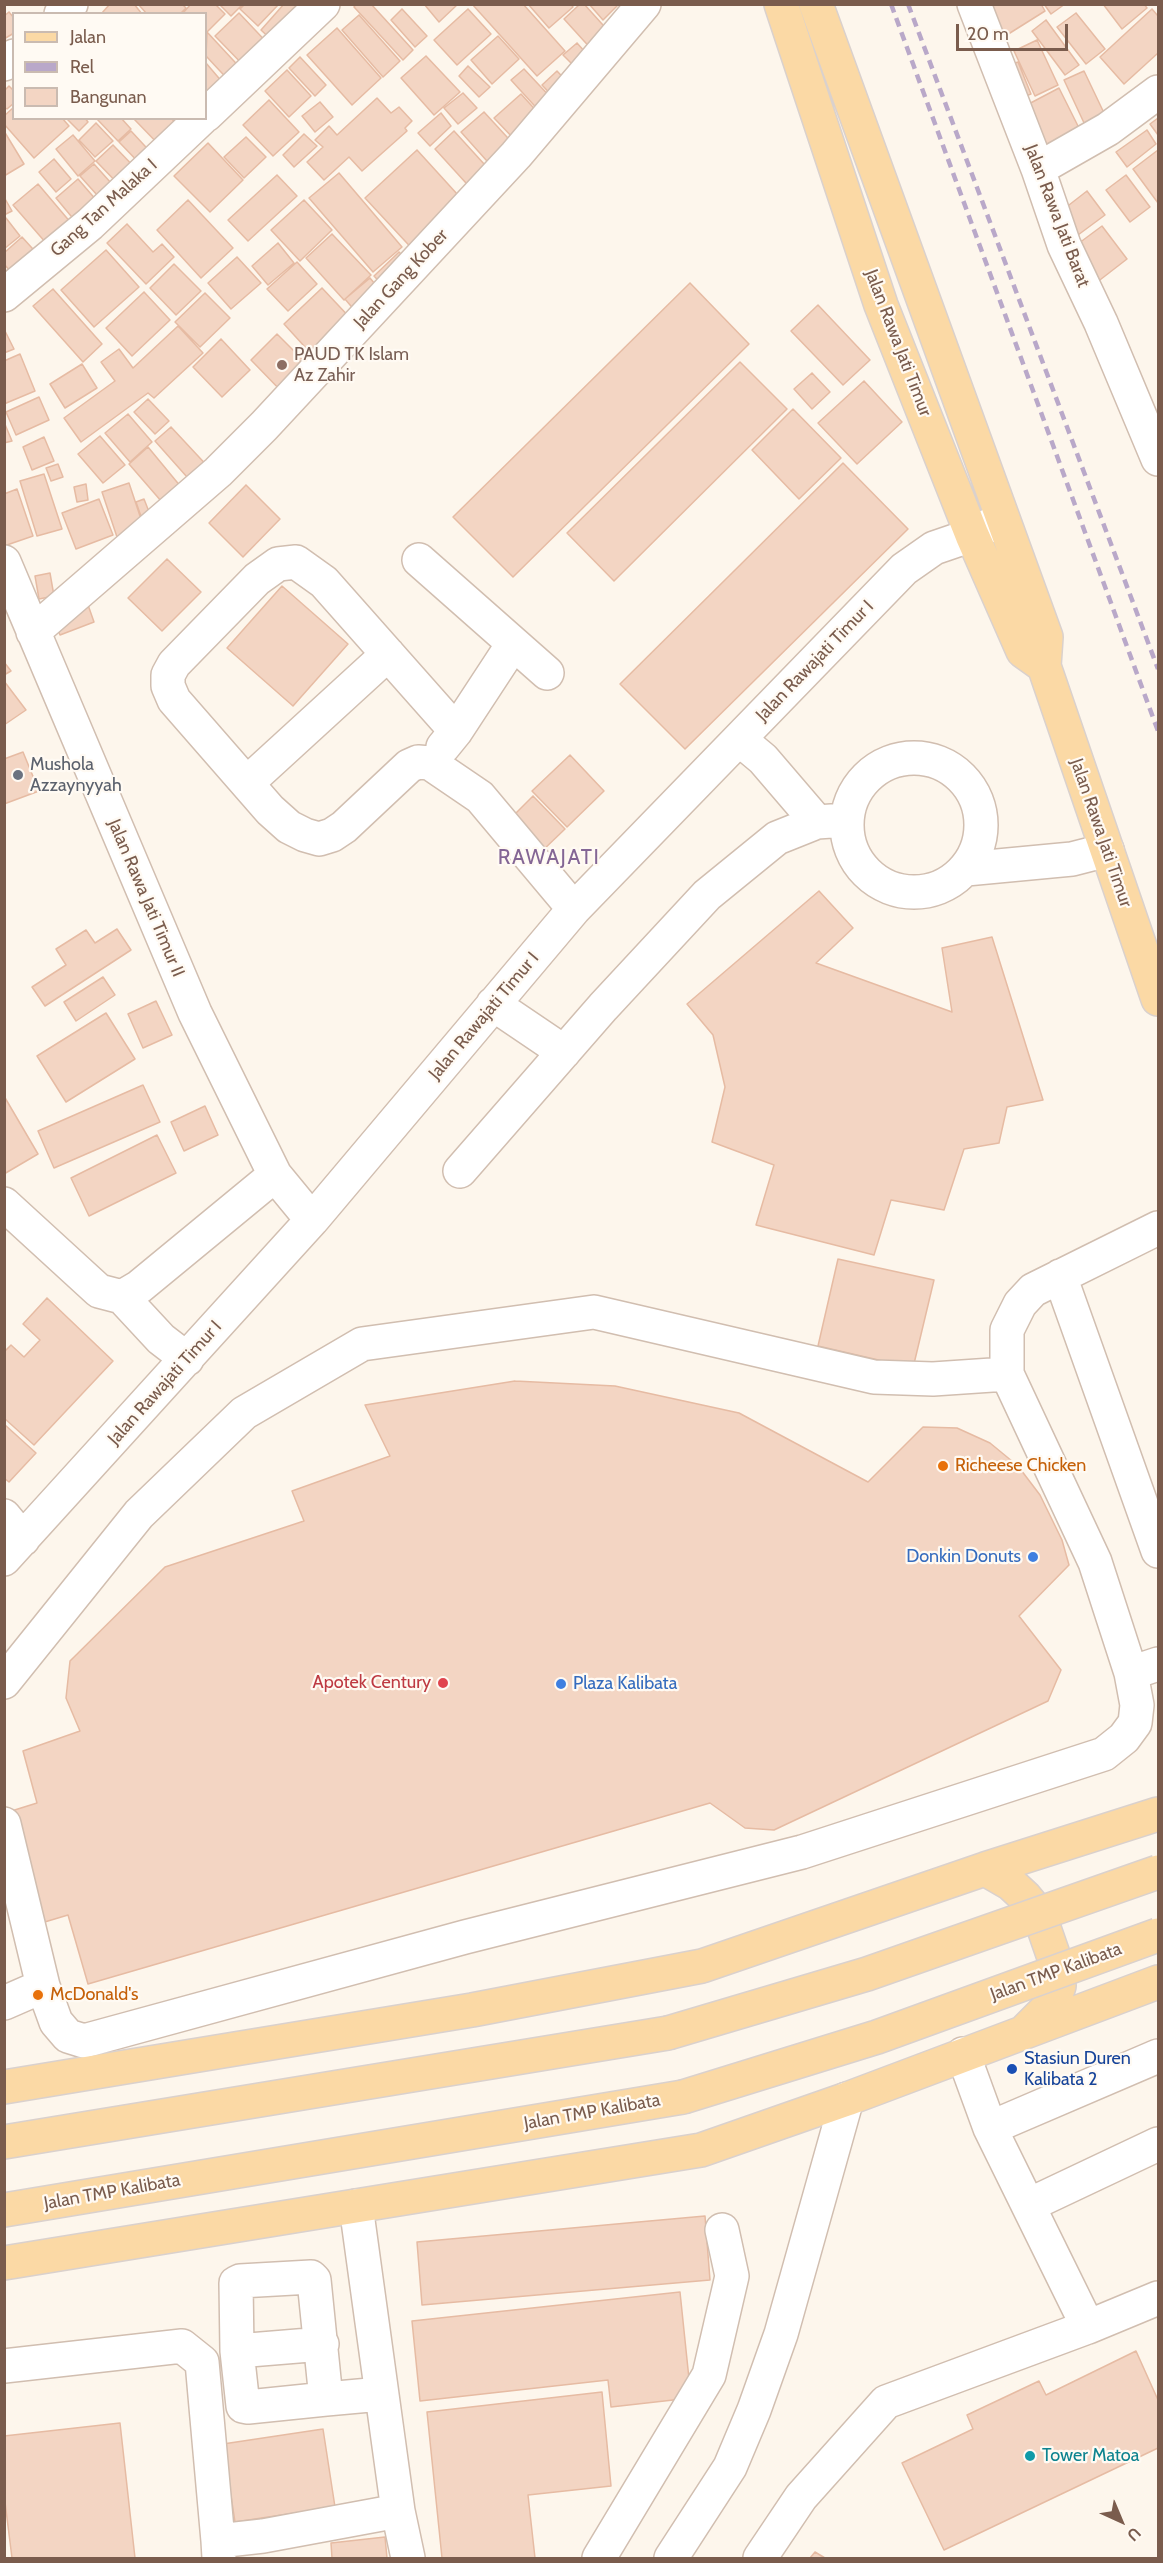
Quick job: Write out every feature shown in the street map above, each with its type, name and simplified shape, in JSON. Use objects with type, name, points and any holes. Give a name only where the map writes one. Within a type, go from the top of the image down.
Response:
[{"type":"main road","name":"Jalan Rawa Jati Timur","points":[[781,4],[881,305],[972,535],[1023,651],[1044,666]]},
{"type":"main road","name":"Jalan Rawa Jati Timur","points":[[816,4],[1046,637],[1044,666],[1158,999]]},
{"type":"main road","points":[[4,2087],[472,2010],[702,1966],[985,1869],[1158,1814]]},
{"type":"main road","points":[[985,1869],[1011,1884],[1039,1914],[1057,1966],[1059,1986],[1053,2003],[1023,2033]]},
{"type":"main road","points":[[4,2142],[668,2033],[867,1974],[1158,1872]]},
{"type":"main road","name":"Jalan TMP Kalibata","points":[[4,2210],[683,2097],[877,2037],[1158,1935]]},
{"type":"main road","points":[[4,2263],[701,2150],[847,2099],[1158,1982]]},
{"type":"street","points":[[207,114],[323,4]]},
{"type":"street","name":"Jalan Gang Kober","points":[[33,632],[218,472],[264,426],[516,154],[644,4]]},
{"type":"street","name":"Jalan Rawa Jati Barat","points":[[974,4],[1038,169],[1064,245],[1101,323],[1158,459]]},
{"type":"street","points":[[1038,169],[1108,129],[1158,92]]},
{"type":"street","name":"Gang Tan Malaka I","points":[[4,295],[90,224],[200,120]]},
{"type":"street","name":"Jalan Rawajati Timur I","points":[[10,1538],[187,1359],[312,1220],[574,909],[904,569],[934,548],[972,535],[1002,518]]},
{"type":"street","points":[[418,560],[547,673]]},
{"type":"street","name":"Jalan Rawa Jati Timur II","points":[[4,562],[195,1013],[275,1175],[312,1220]]},
{"type":"street","points":[[456,731],[324,582],[296,562],[278,564],[257,579],[174,664],[168,675],[168,686],[174,700],[270,810],[289,827],[319,839],[332,835],[344,827],[409,766],[418,762],[430,763],[480,797],[574,909]]},
{"type":"street","points":[[430,763],[456,731],[513,644]]},
{"type":"street","points":[[247,783],[388,654]]},
{"type":"street","points":[[460,1171],[603,1007],[707,894],[777,838],[832,821],[856,789],[878,766],[909,757],[940,761],[966,779],[981,808],[981,840],[966,869],[939,889],[905,893],[873,880],[852,854],[832,821],[739,739]]},
{"type":"street","points":[[966,869],[1072,859],[1107,850]]},
{"type":"street","points":[[493,1004],[564,1052]]},
{"type":"street","points":[[122,1297],[139,1287],[275,1175]]},
{"type":"street","points":[[4,1204],[99,1291],[122,1297],[161,1338],[187,1359]]},
{"type":"street","points":[[6,1840],[42,1986],[57,2022],[68,2036],[84,2041],[465,1937],[802,1852],[1104,1754],[1124,1738],[1135,1723],[1144,1668],[1007,1374],[1006,1330],[1020,1304],[1033,1290],[1158,1228]]},
{"type":"street","points":[[1060,1276],[1158,1551]]},
{"type":"street","points":[[4,1682],[139,1514],[243,1413],[362,1344],[594,1312],[874,1377],[933,1379],[1007,1374]]},
{"type":"street","points":[[4,2003],[42,1986]]},
{"type":"street","points":[[963,2054],[990,2128],[1088,2327]]},
{"type":"street","points":[[990,2128],[1158,2056]]},
{"type":"street","points":[[671,2559],[730,2467],[754,2410],[782,2334],[847,2099]]},
{"type":"street","points":[[1029,2205],[1158,2144]]},
{"type":"street","points":[[356,2206],[398,2511],[408,2559]]},
{"type":"street","points":[[599,2559],[709,2375],[732,2276],[722,2230]]},
{"type":"street","points":[[327,2400],[314,2280],[307,2275],[236,2283],[237,2351],[243,2406],[327,2400],[381,2394]]},
{"type":"street","points":[[760,2559],[801,2497],[886,2402],[1088,2327],[1158,2298]]},
{"type":"street","points":[[237,2351],[322,2344]]},
{"type":"street","points":[[4,2366],[182,2346],[202,2362],[218,2550],[264,2547],[398,2511]]},
{"type":"building","points":[[110,4],[134,4],[140,12],[103,12]]},
{"type":"building","points":[[138,4],[182,4],[186,8],[182,12],[145,12]]},
{"type":"building","points":[[191,4],[215,4],[225,14],[207,32],[207,12],[184,12]]},
{"type":"building","points":[[219,4],[243,4],[231,16]]},
{"type":"building","points":[[245,4],[279,4],[258,26],[240,9]]},
{"type":"building","points":[[284,4],[315,4],[278,46],[261,30]]},
{"type":"building","points":[[356,4],[371,4],[413,50],[403,60],[354,7]]},
{"type":"building","points":[[424,4],[458,4],[439,22]]},
{"type":"building","points":[[472,4],[523,4],[565,51],[537,76]]},
{"type":"building","points":[[528,4],[571,4],[573,7],[549,28]]},
{"type":"building","points":[[580,4],[584,4],[612,35],[594,52],[564,19]]},
{"type":"building","points":[[589,4],[619,4],[603,20]]},
{"type":"building","points":[[994,4],[1041,4],[1045,11],[1002,38],[985,10]]},
{"type":"building","points":[[1044,4],[1065,4],[1051,14]]},
{"type":"building","points":[[1103,4],[1144,4],[1147,8],[1122,29]]},
{"type":"building","points":[[402,9],[427,36],[415,47],[391,20]]},
{"type":"building","points":[[468,9],[491,34],[457,65],[434,40]]},
{"type":"building","points":[[1152,9],[1158,16],[1158,53],[1124,84],[1100,57]]},
{"type":"building","points":[[9,12],[12,16],[12,34],[4,39],[4,16]]},
{"type":"building","points":[[239,13],[273,49],[250,72],[215,36]]},
{"type":"building","points":[[1076,13],[1105,49],[1086,64],[1057,27]]},
{"type":"building","points":[[359,15],[400,61],[383,77],[342,30]]},
{"type":"building","points":[[1046,20],[1079,65],[1065,75],[1032,31]]},
{"type":"building","points":[[337,28],[381,78],[352,105],[307,55]]},
{"type":"building","points":[[207,32],[246,74],[234,86],[207,57]]},
{"type":"building","points":[[498,36],[519,59],[492,84],[471,60]]},
{"type":"building","points":[[1037,40],[1058,85],[1035,96],[1014,51]]},
{"type":"building","points":[[577,43],[594,62],[581,73],[563,55]]},
{"type":"building","points":[[426,56],[460,92],[434,115],[401,78]]},
{"type":"building","points":[[300,57],[326,85],[315,96],[289,68]]},
{"type":"building","points":[[1018,62],[1031,94],[1020,98],[1007,66]]},
{"type":"building","points":[[207,64],[229,90],[207,110]]},
{"type":"building","points":[[468,66],[490,87],[479,97],[459,76]]},
{"type":"building","points":[[524,69],[555,102],[542,114],[511,80]]},
{"type":"building","points":[[287,70],[311,96],[289,117],[265,91]]},
{"type":"building","points":[[557,71],[571,86],[556,100],[542,85]]},
{"type":"building","points":[[1084,71],[1105,115],[1085,125],[1064,80]]},
{"type":"building","points":[[9,86],[12,89],[12,105],[7,109],[4,107],[4,91]]},
{"type":"building","points":[[1059,88],[1081,132],[1046,150],[1023,107]]},
{"type":"building","points":[[463,93],[477,108],[458,124],[444,108]]},
{"type":"building","points":[[521,94],[541,116],[515,140],[494,118]]},
{"type":"building","points":[[377,98],[391,113],[399,107],[412,121],[405,128],[407,131],[362,171],[349,157],[324,180],[307,162],[323,147],[315,140],[329,126],[337,135]]},
{"type":"building","points":[[269,100],[299,132],[273,156],[243,125]]},
{"type":"building","points":[[320,102],[333,117],[315,132],[302,116]]},
{"type":"building","points":[[12,109],[12,120],[64,120],[69,126],[34,158],[4,124],[4,116]]},
{"type":"building","points":[[484,112],[518,149],[495,170],[461,132]]},
{"type":"building","points":[[441,113],[451,126],[430,146],[418,133]]},
{"type":"building","points":[[1158,118],[1158,135],[1150,124]]},
{"type":"building","points":[[68,120],[86,120],[88,122],[79,131]]},
{"type":"building","points":[[98,120],[123,120],[131,129],[118,141]]},
{"type":"building","points":[[135,120],[173,120],[184,132],[165,151]]},
{"type":"building","points":[[96,123],[113,141],[95,157],[79,140]]},
{"type":"building","points":[[1147,130],[1156,144],[1127,167],[1116,152]]},
{"type":"building","points":[[4,131],[24,164],[4,176]]},
{"type":"building","points":[[131,131],[157,159],[146,170],[119,142]]},
{"type":"building","points":[[454,131],[495,176],[476,194],[435,149]]},
{"type":"building","points":[[304,134],[317,146],[294,167],[283,155]]},
{"type":"building","points":[[73,135],[95,161],[78,176],[56,149]]},
{"type":"building","points":[[246,137],[266,157],[244,178],[224,157]]},
{"type":"building","points":[[208,143],[243,180],[210,212],[174,176]]},
{"type":"building","points":[[113,145],[141,174],[124,190],[96,161]]},
{"type":"building","points":[[417,150],[468,206],[418,255],[365,198]]},
{"type":"building","points":[[1158,150],[1158,203],[1133,169]]},
{"type":"building","points":[[54,159],[71,179],[56,192],[39,172]]},
{"type":"building","points":[[94,164],[120,193],[106,205],[80,176]]},
{"type":"building","points":[[339,173],[402,247],[373,272],[309,198]]},
{"type":"building","points":[[277,175],[297,196],[248,241],[228,220]]},
{"type":"building","points":[[1126,175],[1150,207],[1130,222],[1106,190]]},
{"type":"building","points":[[78,179],[104,209],[81,228],[56,198]]},
{"type":"building","points":[[38,184],[77,230],[53,251],[13,205]]},
{"type":"building","points":[[1087,191],[1105,215],[1078,235],[1060,212]]},
{"type":"building","points":[[4,197],[12,211],[4,215]]},
{"type":"building","points":[[188,200],[233,248],[201,278],[157,230]]},
{"type":"building","points":[[304,200],[332,230],[300,261],[271,230]]},
{"type":"building","points":[[6,218],[20,236],[4,249],[4,219]]},
{"type":"building","points":[[127,224],[153,252],[162,244],[174,257],[146,284],[107,243]]},
{"type":"building","points":[[1102,226],[1127,259],[1096,283],[1071,249]]},
{"type":"building","points":[[332,234],[371,275],[344,300],[306,258]]},
{"type":"building","points":[[22,237],[42,259],[18,280],[4,264],[4,253]]},
{"type":"building","points":[[278,243],[294,263],[268,285],[252,266]]},
{"type":"building","points":[[106,250],[139,287],[94,327],[61,290]]},
{"type":"building","points":[[399,252],[412,265],[387,290],[374,276]]},
{"type":"building","points":[[237,257],[261,283],[231,309],[208,283]]},
{"type":"building","points":[[297,262],[317,284],[288,311],[267,289]]},
{"type":"building","points":[[174,264],[201,291],[176,315],[150,288]]},
{"type":"building","points":[[370,278],[384,295],[361,318],[345,299]]},
{"type":"building","points":[[690,283],[749,344],[513,577],[453,517]]},
{"type":"building","points":[[322,288],[354,322],[315,358],[284,324]]},
{"type":"building","points":[[53,289],[102,344],[83,362],[33,306]]},
{"type":"building","points":[[144,292],[170,320],[132,356],[106,328]]},
{"type":"building","points":[[205,293],[230,318],[200,347],[175,322]]},
{"type":"building","points":[[818,305],[870,360],[843,385],[791,331]]},
{"type":"building","points":[[178,326],[203,353],[154,398],[148,393],[81,442],[64,418],[115,381],[101,362],[119,349],[133,368]]},
{"type":"building","points":[[4,329],[14,349],[4,353]]},
{"type":"building","name":"PAUD TK Islam Az Zahir","points":[[277,334],[313,370],[286,396],[251,360]]},
{"type":"building","points":[[221,339],[250,370],[222,397],[193,367]]},
{"type":"building","points":[[20,354],[35,391],[4,404],[4,361]]},
{"type":"building","points":[[740,362],[787,409],[614,581],[567,533]]},
{"type":"building","points":[[82,364],[97,388],[65,408],[50,384]]},
{"type":"building","points":[[812,373],[830,392],[812,409],[794,389]]},
{"type":"building","points":[[864,381],[902,422],[857,464],[818,423]]},
{"type":"building","points":[[39,397],[49,420],[16,435],[6,412]]},
{"type":"building","points":[[148,399],[169,421],[155,434],[134,412]]},
{"type":"building","points":[[793,409],[841,458],[799,499],[752,450]]},
{"type":"building","points":[[128,414],[152,442],[130,462],[105,433]]},
{"type":"building","points":[[4,422],[12,441],[4,443]]},
{"type":"building","points":[[171,427],[212,471],[195,486],[155,441]]},
{"type":"building","points":[[100,436],[125,465],[103,483],[78,454]]},
{"type":"building","points":[[44,437],[54,461],[32,470],[23,447]]},
{"type":"building","points":[[148,447],[186,493],[168,509],[129,464]]},
{"type":"building","points":[[843,463],[908,529],[685,749],[620,684]]},
{"type":"building","points":[[58,464],[63,477],[51,481],[46,468]]},
{"type":"building","points":[[44,474],[62,529],[37,536],[20,481]]},
{"type":"building","points":[[129,483],[145,531],[118,540],[102,492]]},
{"type":"building","points":[[86,484],[88,500],[77,502],[74,487]]},
{"type":"building","points":[[246,485],[280,519],[243,557],[209,523]]},
{"type":"building","points":[[17,489],[33,536],[4,546],[4,494]]},
{"type":"building","points":[[99,499],[113,535],[76,549],[62,513]]},
{"type":"building","points":[[144,499],[153,522],[144,525],[136,502]]},
{"type":"building","points":[[167,559],[201,592],[162,631],[128,598]]},
{"type":"building","points":[[50,573],[54,596],[39,599],[35,576]]},
{"type":"building","points":[[282,586],[348,644],[293,706],[227,648]]},
{"type":"building","points":[[87,602],[94,622],[60,635],[52,615]]},
{"type":"building","points":[[4,662],[11,671],[4,675]]},
{"type":"building","points":[[4,681],[26,710],[4,725]]},
{"type":"building","name":"Mushola Azzaynyyah","points":[[23,752],[39,791],[4,804],[4,759]]},
{"type":"building","points":[[570,755],[604,791],[567,827],[532,791]]},
{"type":"building","points":[[533,796],[565,829],[540,853],[509,820]]},
{"type":"building","points":[[819,891],[853,928],[816,963],[952,1012],[942,948],[992,937],[1043,1100],[1007,1107],[999,1143],[964,1149],[944,1210],[891,1200],[874,1255],[756,1225],[774,1165],[712,1142],[725,1087],[713,1035],[687,1004]]},
{"type":"building","points":[[117,929],[131,950],[45,1006],[32,987],[66,965],[56,949],[86,930],[95,943]]},
{"type":"building","points":[[103,977],[115,995],[76,1021],[64,1002]]},
{"type":"building","points":[[156,1001],[172,1035],[143,1048],[128,1014]]},
{"type":"building","points":[[106,1013],[135,1059],[66,1102],[37,1056]]},
{"type":"building","points":[[143,1085],[160,1122],[54,1168],[38,1131]]},
{"type":"building","points":[[4,1096],[38,1154],[4,1174]]},
{"type":"building","points":[[205,1106],[218,1135],[184,1151],[171,1122]]},
{"type":"building","points":[[157,1135],[176,1173],[89,1216],[71,1178]]},
{"type":"building","points":[[838,1259],[934,1280],[913,1368],[818,1346]]},
{"type":"building","points":[[47,1298],[113,1361],[34,1445],[4,1418],[4,1352],[11,1345],[24,1357],[40,1340],[23,1324]]},
{"type":"building","name":"Plaza Kalibata","points":[[515,1381],[615,1386],[739,1413],[868,1482],[923,1427],[957,1428],[990,1443],[1018,1466],[1040,1495],[1062,1540],[1069,1565],[1019,1616],[1061,1670],[1048,1701],[774,1830],[745,1828],[710,1803],[88,1984],[68,1915],[38,1924],[5,1813],[37,1803],[23,1751],[80,1731],[66,1698],[70,1661],[165,1567],[304,1521],[292,1491],[390,1456],[365,1405]]},
{"type":"building","points":[[4,1424],[36,1453],[9,1482],[4,1478]]},
{"type":"building","points":[[705,2216],[710,2280],[422,2305],[417,2242]]},
{"type":"building","points":[[680,2292],[691,2398],[611,2407],[608,2380],[420,2401],[412,2321]]},
{"type":"building","name":"Tower Matoa","points":[[1136,2351],[1158,2400],[1158,2448],[944,2550],[902,2463],[973,2429],[967,2415],[1039,2381],[1046,2395]]},
{"type":"building","points":[[602,2392],[611,2486],[528,2495],[535,2558],[442,2558],[427,2412]]},
{"type":"building","points":[[120,2423],[135,2558],[12,2558],[4,2494],[4,2436]]},
{"type":"building","points":[[323,2429],[335,2507],[235,2522],[223,2444]]},
{"type":"building","points":[[385,2537],[387,2558],[332,2558],[331,2543]]},
{"type":"building","points":[[815,2552],[825,2558],[810,2558]]},
{"type":"railway","points":[[891,4],[1158,731]]},
{"type":"railway","points":[[908,4],[1158,669]]},
{"type":"place","name":"PAUD TK Islam Az Zahir","points":[[282,365]]},
{"type":"place","name":"Mushola Azzaynyyah","points":[[18,775]]},
{"type":"place","name":"Richeese Chicken","points":[[943,1466]]},
{"type":"place","name":"Donkin Donuts","points":[[1033,1557]]},
{"type":"place","name":"Apotek Century","points":[[443,1683]]},
{"type":"place","name":"Plaza Kalibata","points":[[561,1684]]},
{"type":"place","name":"McDonald's","points":[[38,1995]]},
{"type":"place","name":"Stasiun Duren Kalibata 2","points":[[1012,2069]]},
{"type":"place","name":"Tower Matoa","points":[[1030,2456]]},
{"type":"district","name":"RAWAJATI","points":[[549,858]]}]
